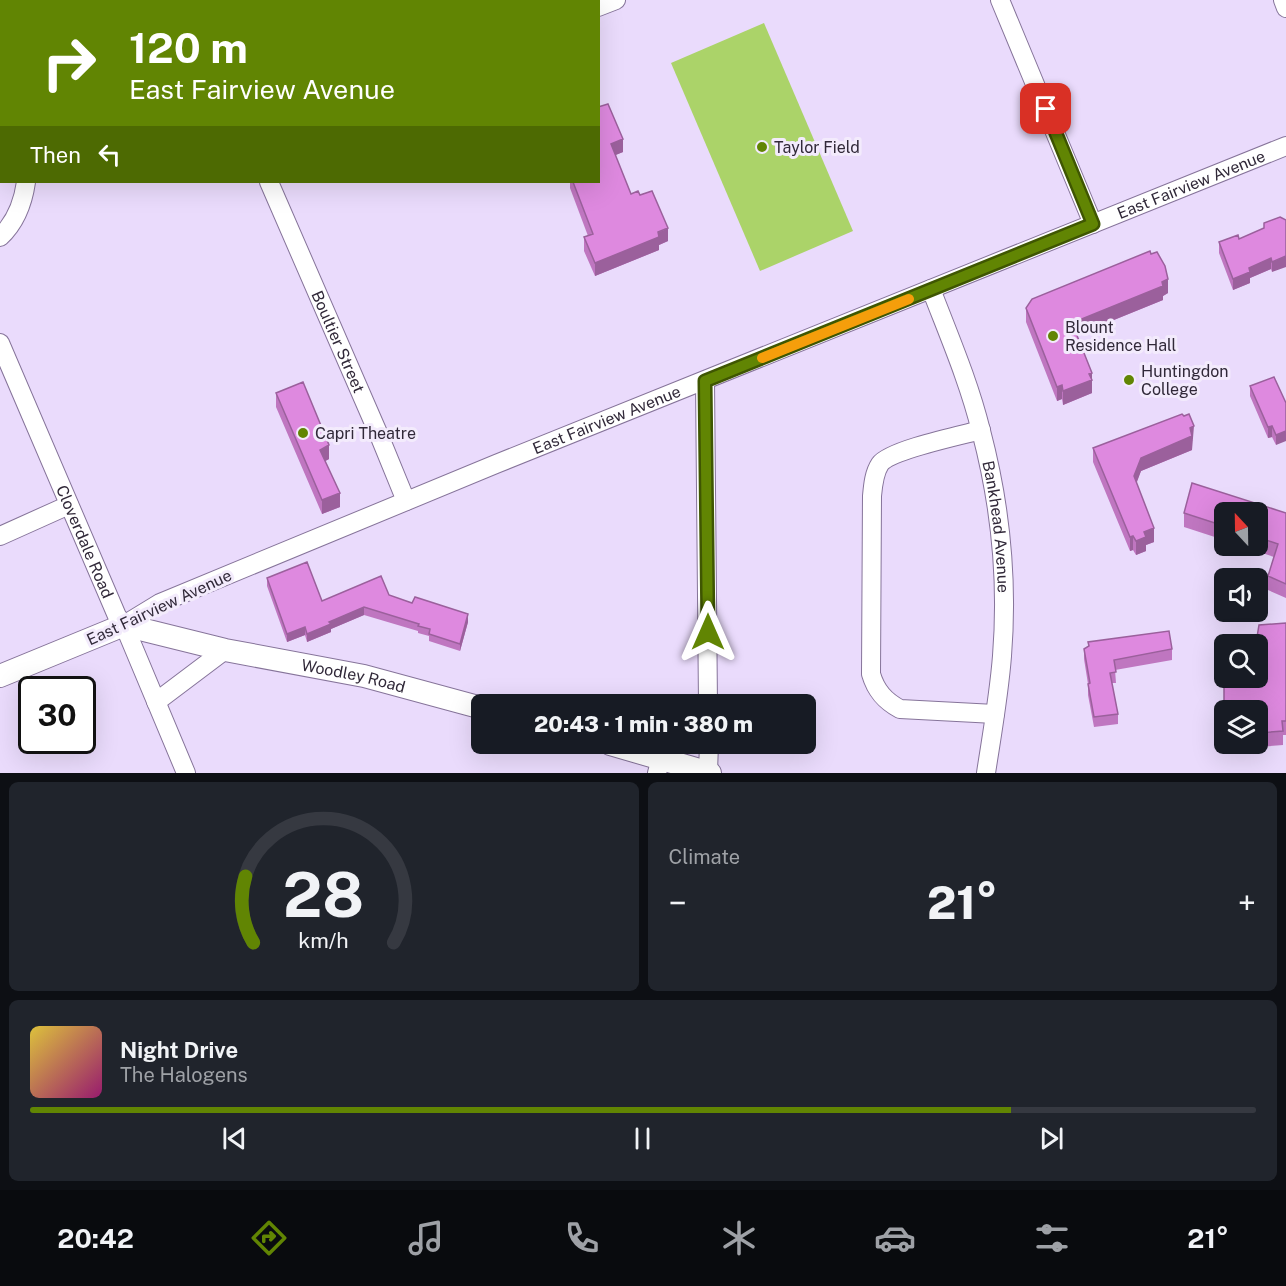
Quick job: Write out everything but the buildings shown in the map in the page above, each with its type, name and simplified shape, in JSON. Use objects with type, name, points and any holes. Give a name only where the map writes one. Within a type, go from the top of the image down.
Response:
[{"type":"main road","name":"Woodley Road","points":[[124,625],[225,650],[364,676],[471,705]]},
{"type":"main road","name":"East Fairview Avenue","points":[[0,676],[124,625]]},
{"type":"main road","points":[[632,754],[659,766],[709,773]]},
{"type":"street","points":[[600,6],[616,0]]},
{"type":"street","points":[[1000,0],[1093,224]]},
{"type":"street","points":[[1283,0],[1286,8]]},
{"type":"street","name":"East Fairview Avenue","points":[[124,625],[160,603],[406,501],[1286,146]]},
{"type":"street","points":[[0,237],[15,219],[24,198],[26,183]]},
{"type":"street","name":"Boultier Street","points":[[269,183],[406,501]]},
{"type":"street","name":"Bankhead Avenue","points":[[931,290],[963,373],[981,430],[997,508],[1003,580],[1002,656],[986,773]]},
{"type":"street","name":"Cloverdale Road","points":[[0,343],[117,616],[124,625],[186,773]]},
{"type":"street","points":[[705,381],[708,694]]},
{"type":"street","points":[[981,430],[895,454],[880,464],[873,482],[872,496],[871,675],[874,686],[880,694],[889,704],[900,709],[995,714]]},
{"type":"street","points":[[0,536],[69,505]]},
{"type":"street","points":[[156,702],[225,650]]},
{"type":"street","points":[[709,773],[710,754]]},
{"type":"green space","name":"Taylor Field","points":[[764,23],[853,231],[760,271],[671,63]]},
{"type":"slow traffic","points":[[762,358],[909,299]]},
{"type":"place","name":"Taylor Field","points":[[762,147]]},
{"type":"place","name":"Blount Residence Hall","points":[[1053,336]]},
{"type":"place","name":"Huntingdon College","points":[[1129,380]]},
{"type":"place","name":"Capri Theatre","points":[[303,433]]},
{"type":"route","points":[[708,632],[705,381],[1093,224],[1046,109]]}]
